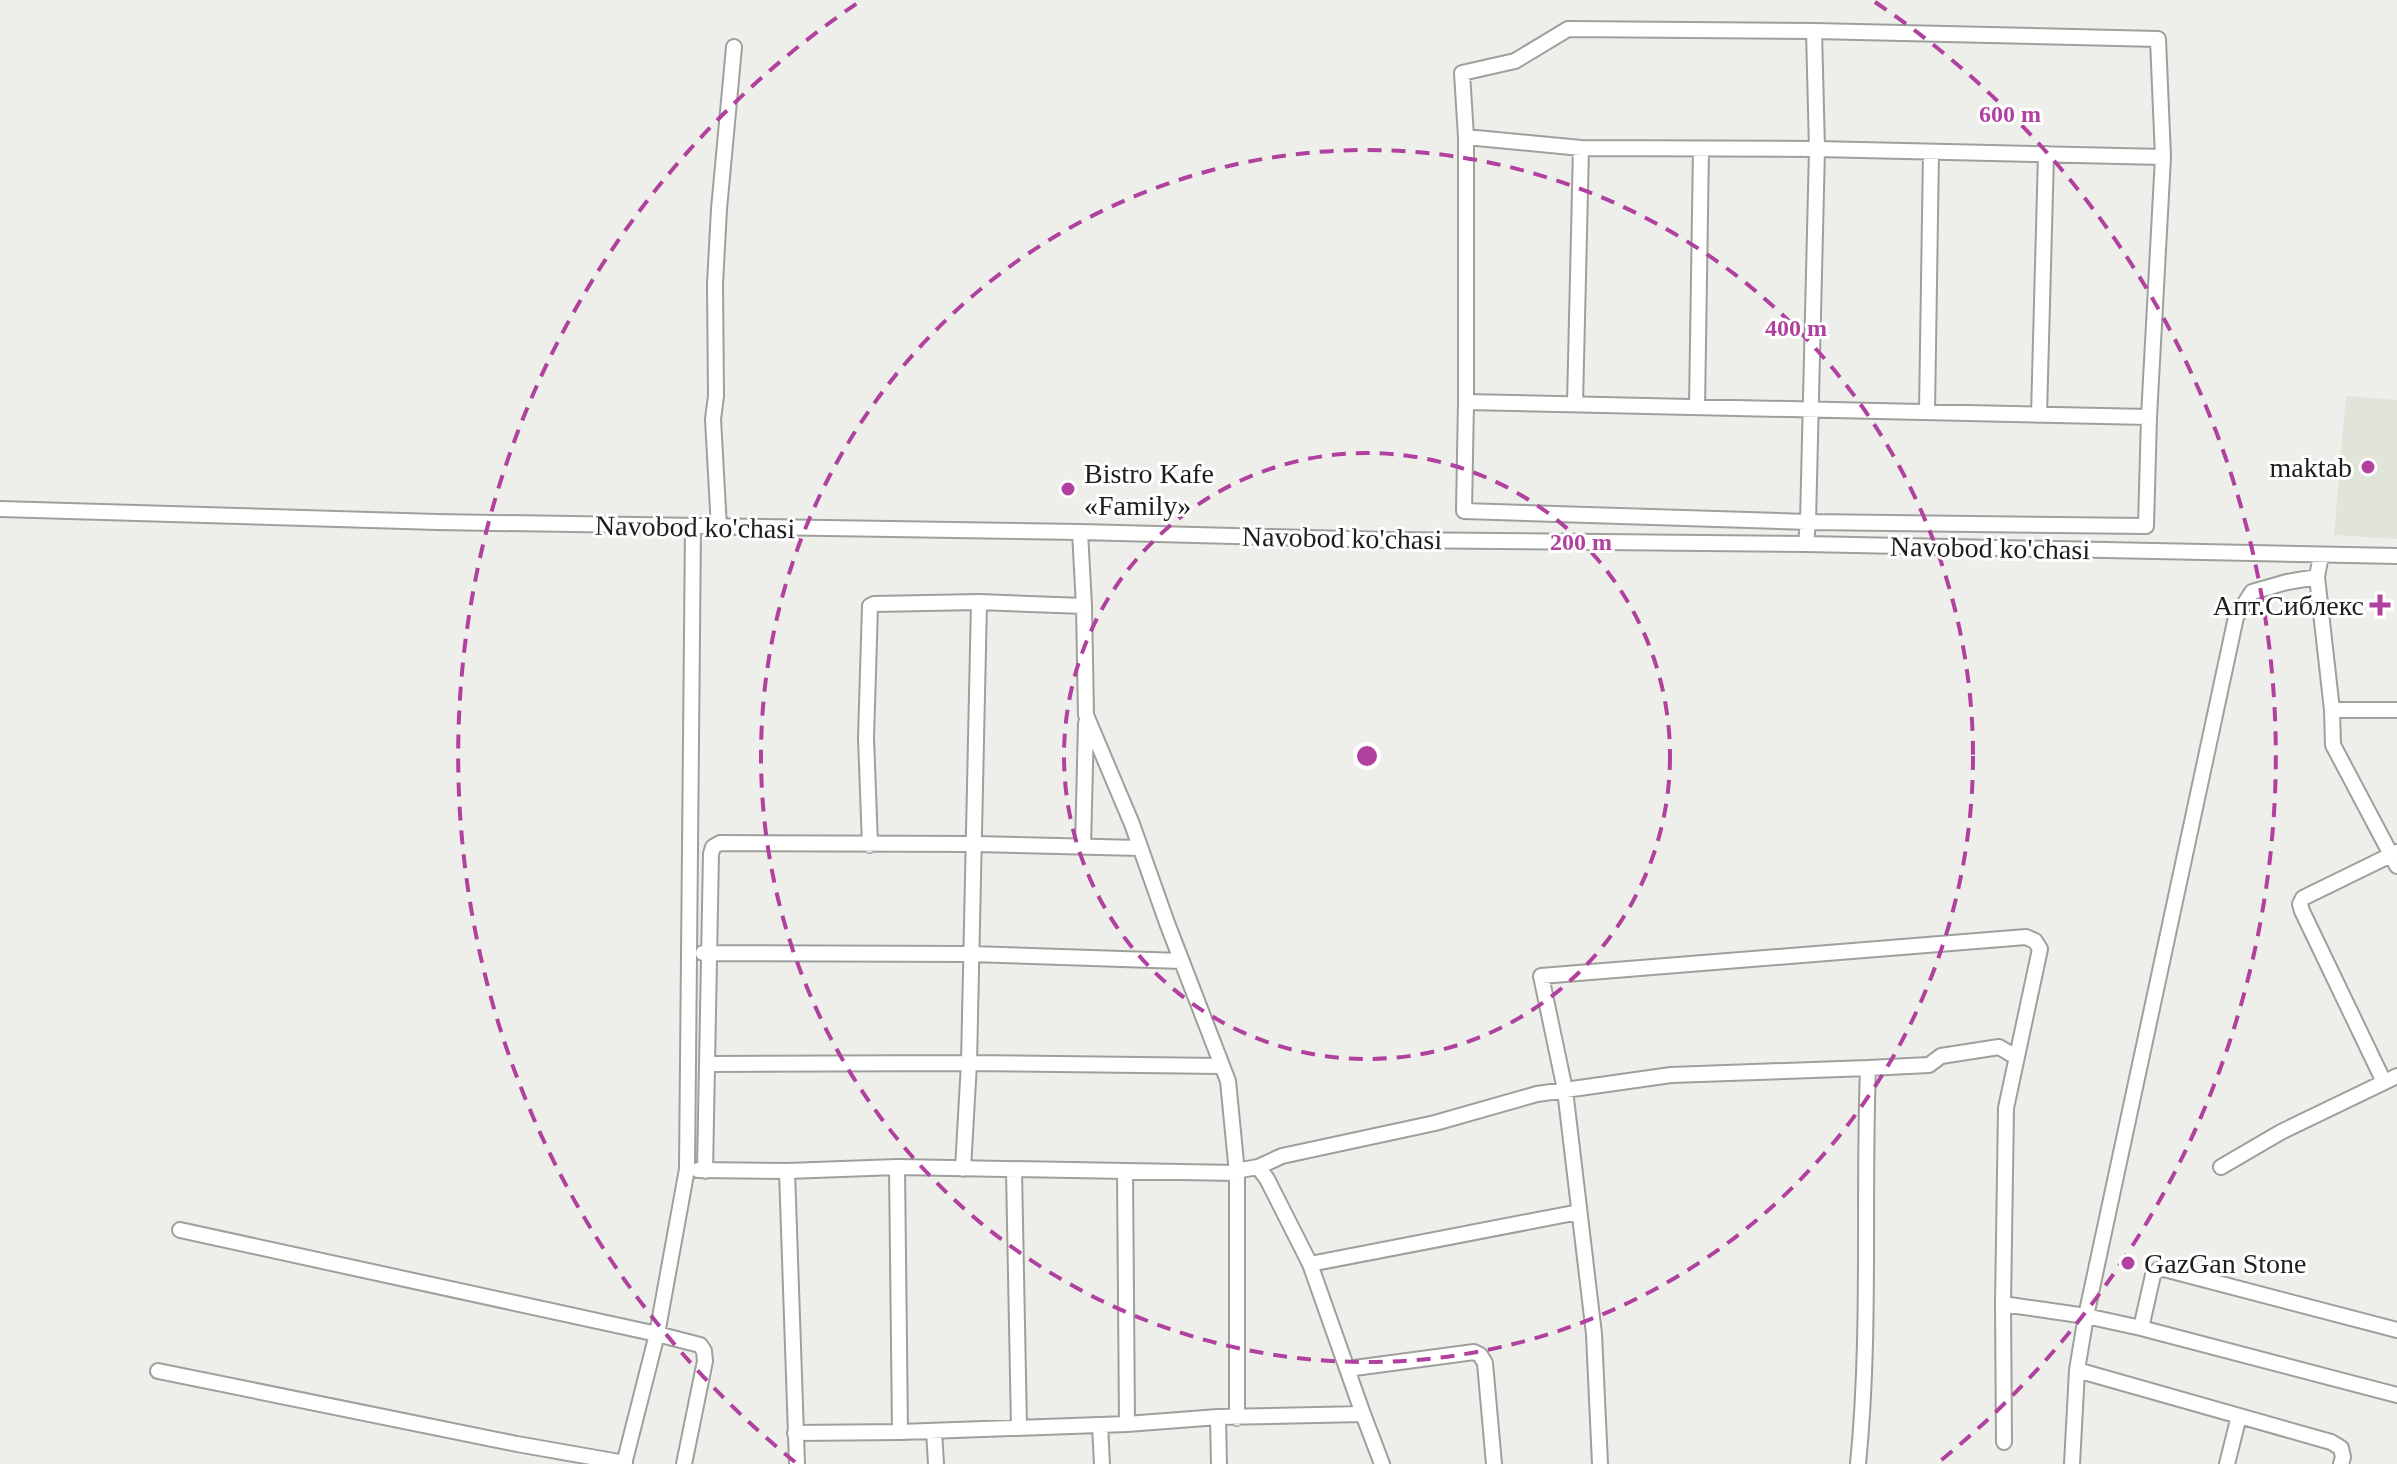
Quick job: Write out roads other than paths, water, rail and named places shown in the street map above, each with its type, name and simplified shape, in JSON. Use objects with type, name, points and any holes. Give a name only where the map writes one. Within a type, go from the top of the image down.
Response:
[{"type":"street","points":[[1568,29],[1814,31],[2158,39],[2163,157],[2146,526],[1808,522],[1464,511],[1466,137],[1462,73],[1515,61],[1568,29]]},
{"type":"street","points":[[1806,544],[1817,149],[1814,31]]},
{"type":"street","points":[[719,528],[713,419],[716,396],[715,284],[734,47]]},
{"type":"street","points":[[1466,137],[1581,148],[1817,149],[2163,157]]},
{"type":"street","points":[[1575,404],[1581,148]]},
{"type":"street","points":[[1697,407],[1701,149]]},
{"type":"street","points":[[1927,412],[1931,152]]},
{"type":"street","points":[[2039,415],[2046,154]]},
{"type":"street","points":[[1466,402],[2149,417]]},
{"type":"street","name":"Navobod ko'chasi","points":[[0,509],[719,528],[2397,556]]},
{"type":"street","points":[[158,1371],[624,1463],[657,1334],[687,1169],[693,527]]},
{"type":"street","points":[[1080,532],[1086,715],[1083,847]]},
{"type":"street","points":[[2221,1167],[2281,1132],[2390,1079],[2300,904],[2303,898],[2311,894],[2395,857],[2333,745],[2317,577],[2321,555]]},
{"type":"street","points":[[2072,1464],[2077,1370],[2086,1316],[2236,617],[2252,592],[2317,577]]},
{"type":"street","points":[[870,845],[866,738],[870,606],[979,602],[1084,606]]},
{"type":"street","points":[[963,1169],[969,1063],[979,602]]},
{"type":"street","points":[[2332,710],[2397,710]]},
{"type":"street","points":[[1086,715],[1132,824],[1228,1081],[1236,1172],[1237,1418]]},
{"type":"street","points":[[705,1171],[713,847],[720,843],[1140,848]]},
{"type":"street","points":[[1600,1464],[1594,1334],[1565,1090],[1541,976],[2026,937],[2035,941],[2040,949],[2006,1108],[2004,1442]]},
{"type":"street","points":[[689,951],[971,954],[1182,961]]},
{"type":"street","points":[[687,1169],[787,1171],[897,1167],[1236,1172],[1258,1167],[1282,1156],[1435,1123],[1537,1094],[1671,1075],[1929,1065],[1941,1056],[1999,1047],[2016,1057]]},
{"type":"street","points":[[708,1064],[1222,1066]]},
{"type":"street","points":[[1858,1464],[1867,1275],[1868,1068]]},
{"type":"street","points":[[897,1167],[900,1432]]},
{"type":"street","points":[[1258,1167],[1310,1264],[1382,1464]]},
{"type":"street","points":[[787,1171],[797,1464]]},
{"type":"street","points":[[1014,1171],[1019,1428]]},
{"type":"street","points":[[1125,1172],[1127,1424]]},
{"type":"street","points":[[1310,1264],[1579,1212]]},
{"type":"street","points":[[180,1230],[700,1345],[705,1361],[684,1464]]},
{"type":"street","points":[[2141,1328],[2153,1275],[2164,1269],[2397,1330]]},
{"type":"street","points":[[2003,1304],[2141,1328],[2397,1395]]},
{"type":"street","points":[[1347,1369],[1474,1352],[1480,1355],[1485,1363],[1494,1464]]},
{"type":"street","points":[[2077,1370],[2331,1442],[2341,1448],[2341,1464]]},
{"type":"street","points":[[795,1433],[934,1431],[1127,1424],[1218,1417],[1363,1414]]},
{"type":"street","points":[[2227,1464],[2239,1416]]},
{"type":"street","points":[[1218,1417],[1219,1464]]},
{"type":"street","points":[[1100,1425],[1102,1464]]},
{"type":"street","points":[[934,1431],[936,1464]]},
{"type":"place","name":"maktab","points":[[2368,467]]},
{"type":"place","name":"Bistro Kafe «Family»","points":[[1068,489]]},
{"type":"place","name":"Апт.Сиблекс","points":[[2380,605]]},
{"type":"place","name":"GazGan Stone","points":[[2128,1263]]}]
